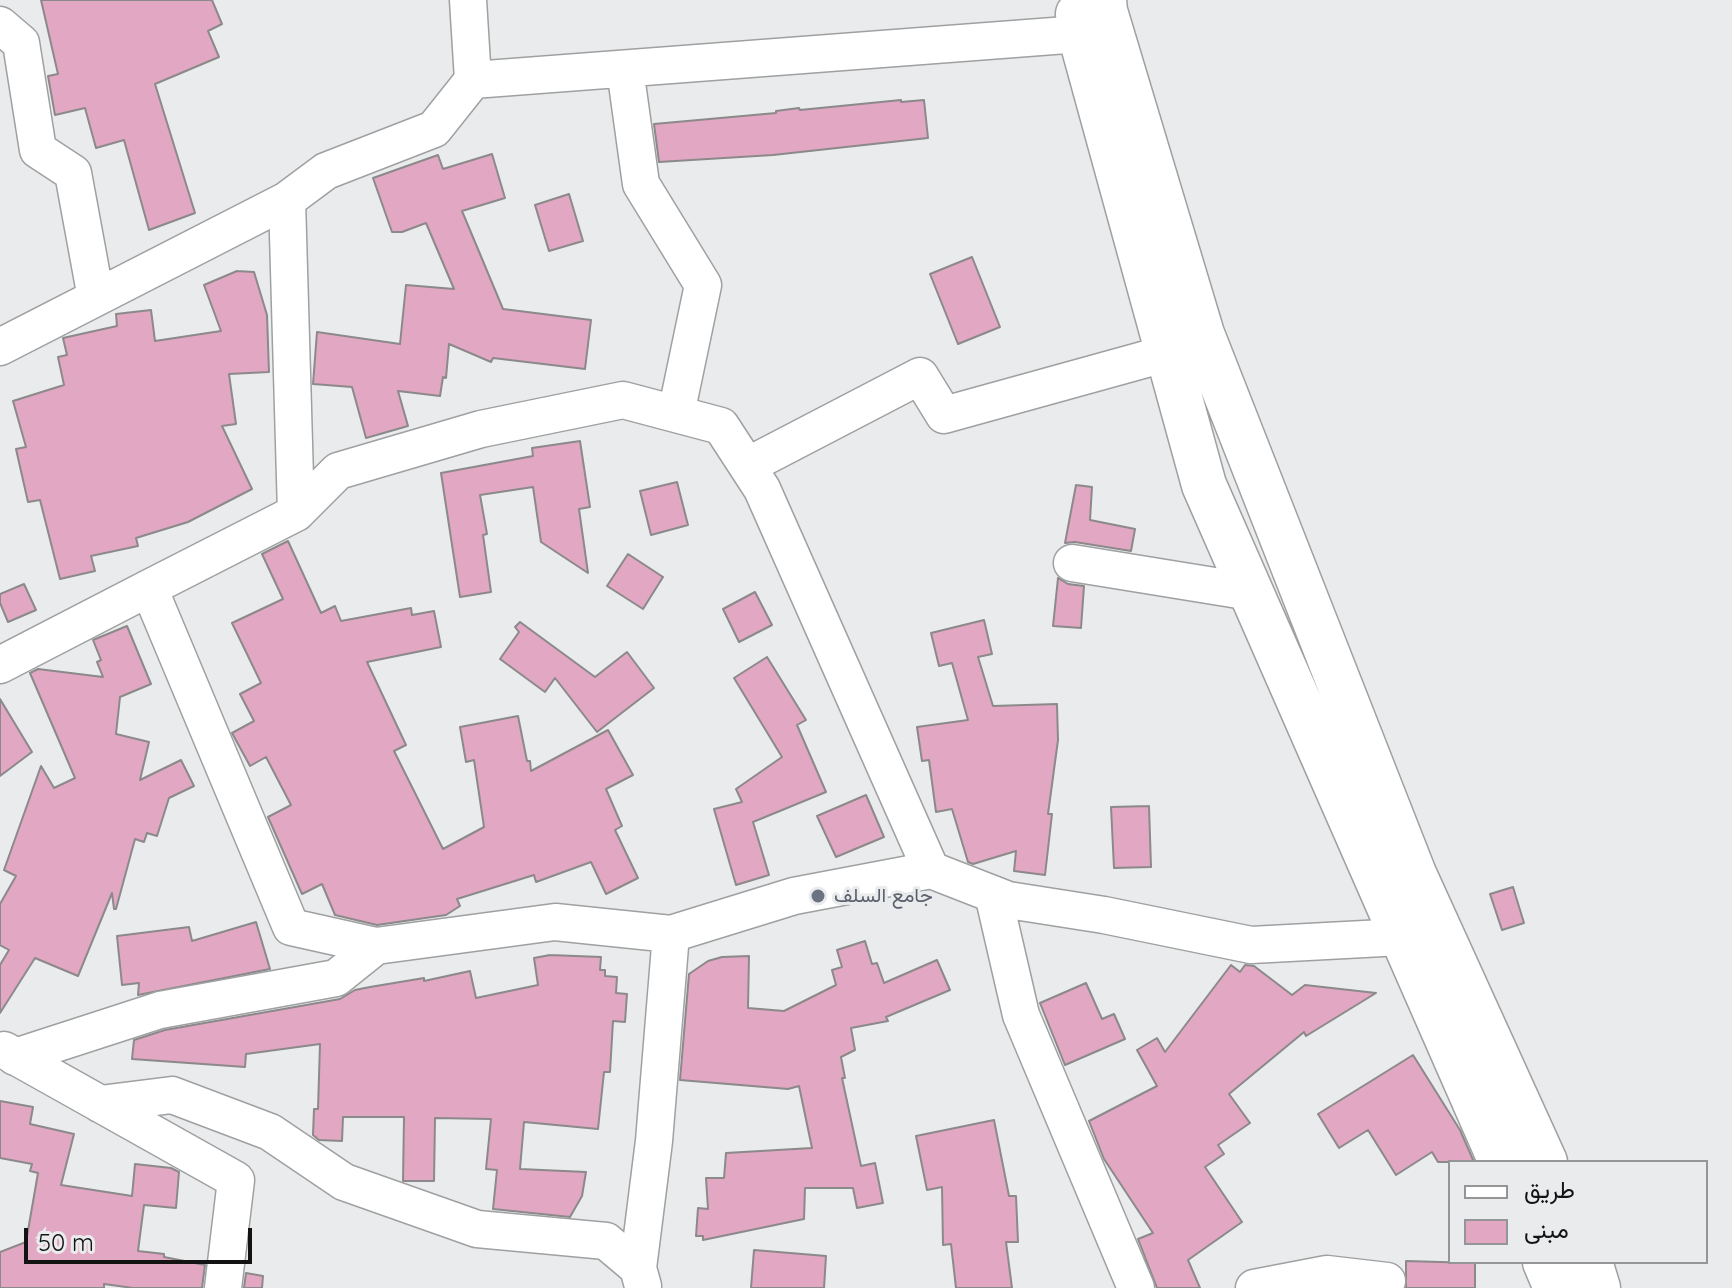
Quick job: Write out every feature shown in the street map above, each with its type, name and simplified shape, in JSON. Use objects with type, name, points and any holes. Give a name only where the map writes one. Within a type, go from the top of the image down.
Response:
[{"type":"main road","points":[[1500,1160],[1204,485],[1168,353],[1087,11],[1105,11],[1202,334],[1414,874],[1544,1160]]},
{"type":"main road","points":[[1546,1264],[1556,1288]]},
{"type":"main road","points":[[1591,1264],[1598,1288]]},
{"type":"street","points":[[0,347],[287,200],[326,171],[434,129],[473,80],[468,0]]},
{"type":"street","points":[[473,80],[625,69],[1087,11]]},
{"type":"street","points":[[0,25],[21,43],[38,150],[73,173],[96,298]]},
{"type":"street","points":[[625,69],[641,184],[703,285],[676,414]]},
{"type":"street","points":[[287,200],[296,513]]},
{"type":"street","points":[[747,466],[920,376],[944,415],[1168,353]]},
{"type":"street","points":[[0,665],[296,513],[338,471],[481,429],[623,400],[721,426],[762,489],[931,870]]},
{"type":"street","points":[[1072,563],[1251,592]]},
{"type":"street","points":[[149,588],[291,927],[376,946],[555,922],[671,934],[794,896],[931,870],[1008,900],[1104,915],[1251,945],[1402,937]]},
{"type":"street","points":[[993,894],[1021,1015],[1136,1288]]},
{"type":"street","points":[[641,1278],[671,934]]},
{"type":"street","points":[[8,1052],[160,1010],[336,978],[376,946]]},
{"type":"street","points":[[8,1052],[236,1180],[223,1288]]},
{"type":"street","points":[[100,1104],[172,1095],[270,1132],[344,1182],[477,1229],[606,1241],[641,1278]]},
{"type":"street","points":[[1254,1288],[1327,1274],[1387,1281]]},
{"type":"building","points":[[41,0],[212,0],[222,24],[208,31],[219,57],[155,84],[195,213],[149,230],[124,140],[96,148],[85,108],[55,115],[48,76],[58,74]]},
{"type":"building","points":[[924,100],[928,138],[773,155],[659,162],[654,124]]},
{"type":"building","points":[[492,154],[505,198],[462,211],[503,309],[591,320],[585,369],[493,358],[491,362],[449,344],[446,378],[443,377],[440,396],[398,391],[408,426],[366,438],[352,387],[313,384],[317,332],[400,344],[406,285],[454,289],[426,223],[402,232],[392,232],[373,178],[438,155],[443,169]]},
{"type":"building","points":[[569,194],[583,241],[549,251],[535,205]]},
{"type":"building","points":[[972,257],[1000,327],[958,344],[930,274]]},
{"type":"building","points":[[237,271],[254,272],[267,315],[269,372],[229,374],[236,424],[222,426],[252,489],[188,522],[136,538],[138,546],[91,556],[95,571],[60,579],[40,500],[28,502],[16,449],[26,447],[13,401],[64,385],[58,357],[67,355],[63,338],[117,326],[116,314],[151,310],[155,341],[221,331],[204,285]]},
{"type":"building","points":[[580,441],[590,507],[579,509],[588,573],[541,542],[533,487],[480,495],[487,534],[483,535],[491,592],[460,597],[441,473],[533,456],[532,448]]},
{"type":"building","points":[[677,482],[688,525],[651,535],[640,491]]},
{"type":"building","points":[[1076,485],[1092,487],[1090,520],[1135,529],[1131,551],[1065,543]]},
{"type":"building","points":[[288,541],[321,613],[335,606],[341,621],[411,608],[412,615],[434,611],[441,647],[367,662],[406,745],[394,751],[443,849],[484,827],[474,760],[466,762],[460,727],[518,716],[531,771],[608,730],[633,775],[606,789],[622,826],[615,830],[638,878],[606,894],[591,862],[536,882],[534,875],[457,899],[460,906],[446,915],[377,925],[335,915],[322,884],[302,894],[268,817],[291,805],[266,757],[250,766],[232,733],[254,721],[240,694],[261,683],[232,623],[283,599],[262,554]]},
{"type":"building","points":[[628,554],[663,577],[643,609],[607,586]]},
{"type":"building","points":[[1058,578],[1068,584],[1084,586],[1081,628],[1053,626]]},
{"type":"building","points":[[24,584],[36,610],[8,622],[0,603],[0,594]]},
{"type":"building","points":[[755,592],[772,625],[739,642],[723,609]]},
{"type":"building","points":[[984,620],[992,654],[978,657],[993,706],[1057,704],[1058,740],[1048,814],[1052,814],[1045,875],[1014,871],[1016,851],[973,864],[968,862],[952,809],[936,812],[929,760],[922,761],[917,727],[968,720],[952,663],[939,666],[931,633]]},
{"type":"building","points":[[520,622],[595,677],[627,652],[654,688],[597,732],[555,678],[545,692],[500,659],[519,632],[515,627]]},
{"type":"building","points":[[127,626],[151,684],[120,697],[116,734],[149,742],[140,780],[181,760],[194,786],[169,798],[157,836],[147,833],[144,842],[135,839],[116,909],[112,893],[78,976],[35,958],[0,1013],[0,965],[9,950],[0,945],[0,904],[16,876],[4,870],[41,766],[54,788],[75,778],[30,673],[38,669],[103,677],[97,662],[101,660],[93,640]]},
{"type":"building","points":[[767,657],[806,720],[797,725],[826,792],[753,822],[769,875],[736,885],[714,809],[742,802],[736,789],[782,757],[734,678]]},
{"type":"building","points":[[0,699],[32,752],[0,776]]},
{"type":"building","points":[[866,795],[884,837],[836,857],[817,816]]},
{"type":"building","points":[[1149,806],[1151,867],[1114,868],[1111,807]]},
{"type":"building","points":[[1513,887],[1524,923],[1502,930],[1490,894]]},
{"type":"building","points":[[256,922],[270,969],[138,995],[139,983],[122,985],[117,936],[189,927],[192,941]]},
{"type":"building","points":[[865,941],[872,964],[877,963],[884,983],[937,960],[950,990],[886,1017],[888,1021],[851,1028],[855,1050],[841,1057],[845,1078],[842,1078],[861,1166],[875,1163],[883,1203],[857,1208],[853,1188],[805,1188],[804,1219],[703,1240],[703,1236],[696,1236],[698,1208],[708,1209],[706,1178],[724,1178],[726,1153],[812,1148],[799,1086],[788,1089],[680,1080],[689,974],[708,961],[749,956],[748,1008],[784,1011],[836,985],[832,970],[842,967],[837,950]]},
{"type":"building","points":[[550,955],[601,957],[600,970],[605,970],[605,976],[617,977],[616,993],[627,994],[625,1022],[613,1021],[610,1072],[604,1072],[598,1129],[524,1122],[520,1169],[586,1172],[582,1196],[570,1217],[493,1209],[497,1170],[486,1169],[491,1119],[435,1118],[434,1181],[403,1181],[404,1117],[343,1117],[342,1141],[319,1140],[313,1135],[314,1109],[318,1109],[320,1044],[246,1054],[245,1067],[132,1059],[134,1040],[165,1030],[340,999],[355,990],[370,987],[424,978],[424,981],[470,971],[476,998],[538,985],[534,958]]},
{"type":"building","points":[[1231,965],[1240,972],[1245,965],[1254,966],[1292,995],[1305,985],[1376,993],[1306,1036],[1304,1032],[1229,1094],[1250,1123],[1218,1145],[1224,1154],[1205,1167],[1242,1222],[1188,1260],[1200,1288],[1157,1288],[1138,1239],[1153,1233],[1104,1159],[1089,1121],[1157,1086],[1137,1050],[1157,1038],[1165,1052]]},
{"type":"building","points":[[1086,983],[1102,1019],[1114,1014],[1125,1039],[1065,1065],[1040,1003]]},
{"type":"building","points":[[1413,1055],[1460,1130],[1473,1160],[1438,1162],[1432,1152],[1396,1175],[1368,1130],[1339,1148],[1318,1114]]},
{"type":"building","points":[[0,1101],[33,1107],[30,1124],[74,1134],[61,1185],[132,1196],[135,1164],[171,1168],[179,1172],[176,1208],[144,1205],[138,1251],[205,1265],[202,1288],[133,1288],[104,1284],[104,1288],[0,1288],[0,1252],[26,1242],[38,1173],[30,1171],[32,1164],[0,1158]]},
{"type":"building","points":[[994,1120],[1009,1196],[1016,1196],[1018,1242],[1006,1242],[1012,1288],[956,1288],[951,1244],[943,1245],[942,1187],[927,1190],[916,1136]]},
{"type":"building","points":[[754,1250],[826,1256],[824,1288],[751,1288]]},
{"type":"building","points":[[1406,1261],[1475,1264],[1475,1288],[1406,1288]]},
{"type":"building","points":[[246,1273],[263,1276],[262,1288],[244,1288]]},
{"type":"place","name":"جامع السلف","points":[[818,896]]}]
